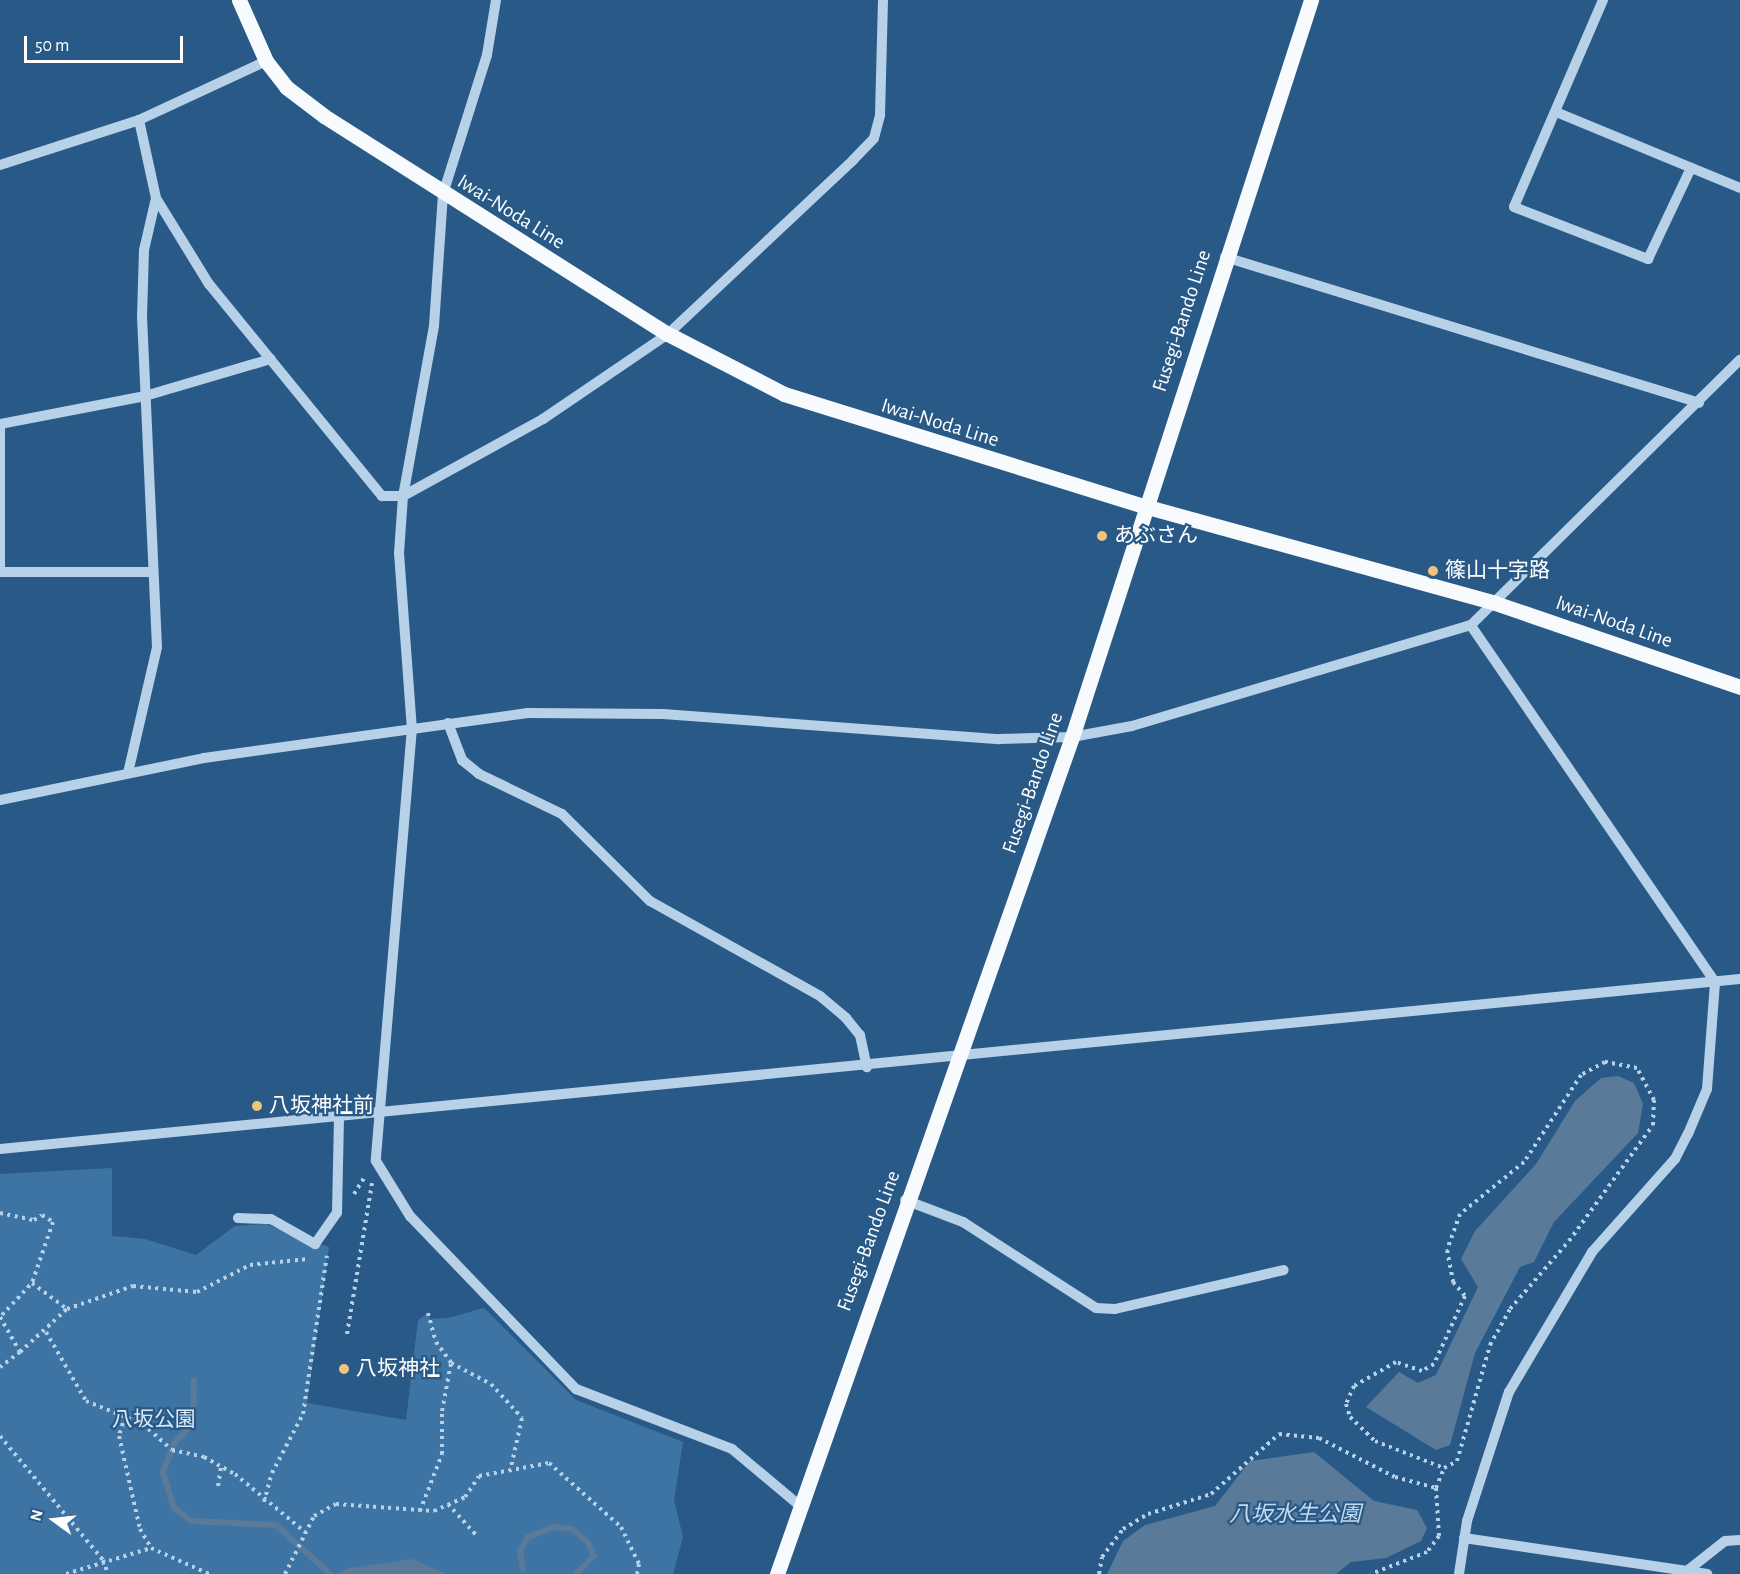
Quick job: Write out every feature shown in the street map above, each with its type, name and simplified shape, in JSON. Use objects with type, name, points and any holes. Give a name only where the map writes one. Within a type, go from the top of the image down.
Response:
[{"type":"main road","name":"Iwai-Noda Line","points":[[239,0],[266,61],[286,87],[324,116],[443,194],[668,334],[784,394],[841,415],[1144,506],[1495,603],[1740,687]]},
{"type":"main road","name":"Fusegi-Bando Line","points":[[777,1574],[905,1200],[959,1057],[1072,737],[1144,506],[1311,0]]},
{"type":"street","points":[[496,0],[487,56],[443,194],[434,326],[403,496],[399,553],[412,728],[376,1161],[410,1216],[576,1389],[732,1449],[799,1505]]},
{"type":"street","points":[[140,120],[156,198],[209,284],[382,496],[403,496],[543,418],[668,334],[874,138],[883,87],[883,0]]},
{"type":"street","points":[[1603,0],[1514,207],[1648,259],[1691,168]]},
{"type":"street","points":[[1,163],[140,120],[266,61]]},
{"type":"street","points":[[1556,112],[1740,188]]},
{"type":"street","points":[[128,774],[157,647],[145,396],[144,250],[156,198]]},
{"type":"street","points":[[1225,257],[1699,403]]},
{"type":"street","points":[[152,572],[0,572],[0,424],[145,396],[272,359]]},
{"type":"street","points":[[0,800],[128,774],[412,728],[593,711],[999,739],[1072,737],[1211,705],[1397,643],[1471,625],[1699,403],[1740,360]]},
{"type":"street","points":[[1459,1574],[1464,1538],[1509,1392],[1592,1252],[1675,1159],[1688,1134],[1707,1089],[1715,982],[1471,625]]},
{"type":"street","points":[[448,723],[454,744],[471,767],[562,814],[650,902],[820,996],[846,1018],[860,1035],[867,1066]]},
{"type":"street","points":[[0,1149],[1740,979]]},
{"type":"street","points":[[238,1218],[271,1219],[315,1244],[337,1213],[339,1117]]},
{"type":"street","points":[[905,1200],[963,1222],[1096,1308],[1115,1310],[1284,1270]]},
{"type":"street","points":[[1464,1538],[1707,1574]]},
{"type":"street","points":[[1687,1571],[1725,1542],[1740,1539]]},
{"type":"path","points":[[1371,1574],[1427,1552],[1439,1536],[1436,1488],[1444,1468],[1457,1461],[1490,1345],[1510,1309],[1569,1241],[1653,1125],[1654,1100],[1637,1068],[1605,1062],[1581,1075],[1524,1162],[1460,1214],[1447,1250],[1453,1282],[1465,1296],[1434,1364],[1422,1371],[1396,1362],[1354,1386],[1346,1404],[1350,1418],[1375,1441],[1444,1468]]},
{"type":"path","points":[[347,1334],[376,1161]]},
{"type":"path","points":[[0,1213],[34,1220],[42,1215],[52,1222],[32,1283],[1,1316],[20,1352]]},
{"type":"path","points":[[0,1366],[46,1332],[67,1309],[133,1286],[197,1292],[250,1265],[326,1258],[303,1414],[272,1473],[264,1502]]},
{"type":"path","points":[[32,1283],[67,1309]]},
{"type":"path","points":[[428,1313],[436,1342],[451,1364],[491,1384],[522,1418],[511,1467]]},
{"type":"path","points":[[46,1332],[86,1401],[143,1424],[159,1443],[220,1467],[306,1533]]},
{"type":"path","points":[[420,1511],[442,1454],[441,1411],[451,1364]]},
{"type":"path","points":[[126,1416],[119,1436],[124,1474],[151,1548]]},
{"type":"path","points":[[1099,1574],[1102,1557],[1122,1529],[1148,1514],[1211,1494],[1279,1434],[1319,1437],[1395,1477],[1436,1488]]},
{"type":"path","points":[[0,1436],[103,1560],[108,1574]]},
{"type":"path","points":[[285,1574],[314,1516],[336,1504],[420,1511],[465,1497],[479,1476],[511,1467],[549,1463],[596,1499],[621,1527],[639,1564],[637,1574]]},
{"type":"path","points":[[218,1486],[220,1467]]},
{"type":"path","points":[[448,1504],[476,1535]]},
{"type":"path","points":[[66,1574],[103,1560],[151,1548],[209,1574]]},
{"type":"green space","name":"八坂公園","points":[[112,1168],[112,1236],[145,1239],[196,1255],[235,1226],[265,1224],[329,1247],[307,1403],[406,1420],[418,1320],[428,1313],[430,1319],[448,1318],[484,1308],[576,1400],[683,1442],[674,1500],[683,1537],[673,1574],[0,1574],[0,1174]]},
{"type":"water","points":[[1618,1076],[1634,1083],[1643,1104],[1638,1133],[1554,1222],[1534,1262],[1520,1267],[1475,1353],[1450,1445],[1436,1450],[1366,1407],[1399,1372],[1418,1383],[1436,1375],[1478,1287],[1461,1259],[1475,1231],[1536,1164],[1575,1101],[1601,1078]]},
{"type":"water","name":"八坂水生公園","points":[[1314,1452],[1374,1501],[1417,1510],[1427,1528],[1421,1541],[1386,1558],[1351,1562],[1336,1574],[1107,1574],[1123,1541],[1145,1525],[1215,1506],[1250,1461]]},
{"type":"water","points":[[413,1559],[446,1574],[336,1574],[348,1568]]},
{"type":"waterway","points":[[194,1380],[193,1424],[175,1442],[163,1472],[174,1508],[191,1521],[276,1525],[330,1574]]},
{"type":"waterway","points":[[523,1570],[520,1551],[528,1537],[554,1527],[572,1529],[588,1542],[594,1556],[576,1574]]},
{"type":"place","name":"あぶさん","points":[[1102,536]]},
{"type":"place","name":"篠山十字路","points":[[1433,571]]},
{"type":"place","name":"八坂神社前","points":[[257,1106]]},
{"type":"place","name":"八坂神社","points":[[344,1369]]}]
